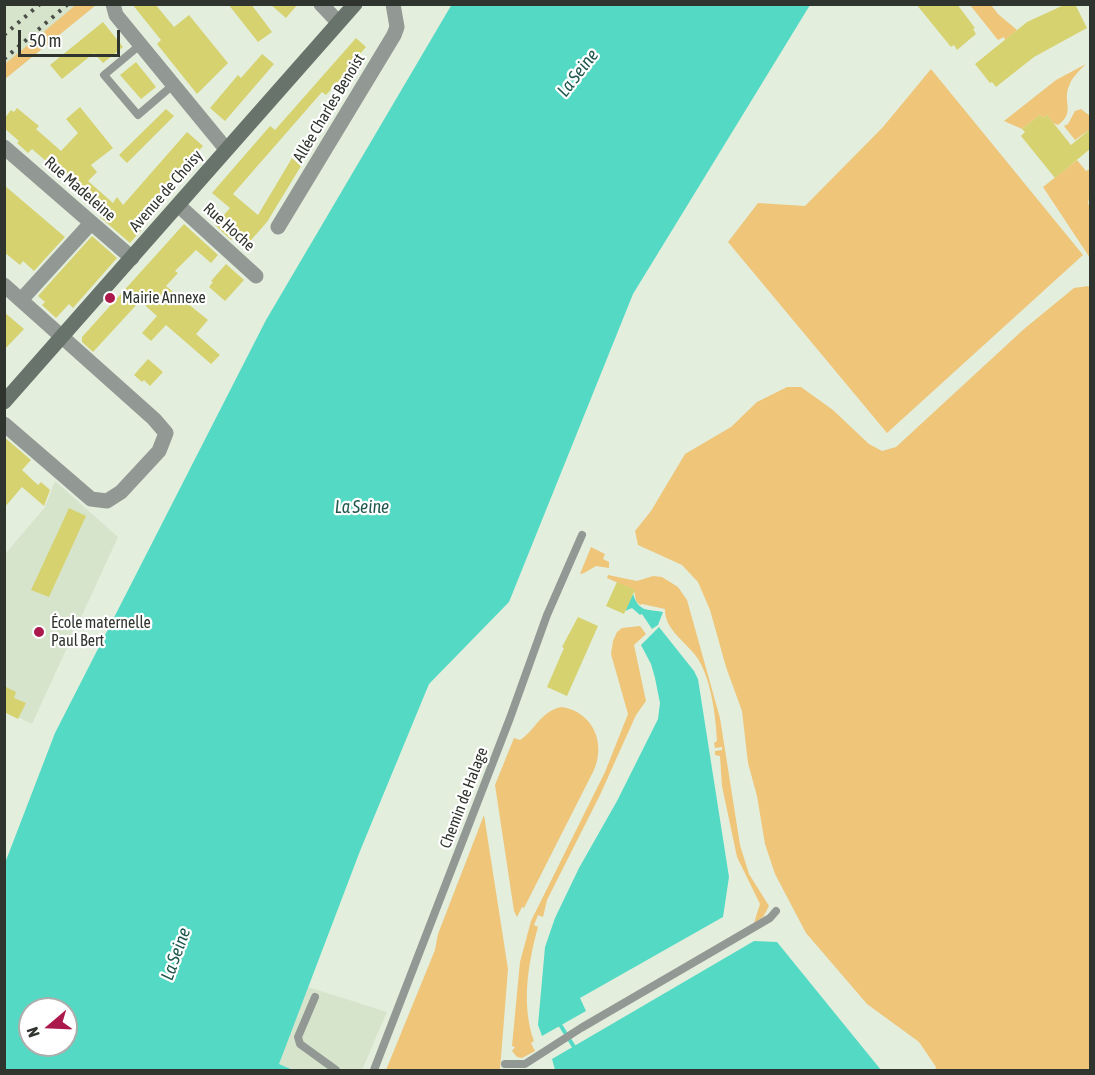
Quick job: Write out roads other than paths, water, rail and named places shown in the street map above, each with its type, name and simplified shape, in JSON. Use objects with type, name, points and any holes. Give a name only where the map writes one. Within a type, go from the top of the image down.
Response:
[{"type":"main road","name":"Avenue de Choisy","points":[[4,402],[355,4]]},
{"type":"street","points":[[113,4],[116,15],[226,149]]},
{"type":"street","points":[[321,4],[338,22]]},
{"type":"street","name":"Allée Charles Benoist","points":[[278,227],[394,35],[397,27],[393,4]]},
{"type":"street","name":"Rue Madeleine","points":[[4,147],[132,258]]},
{"type":"street","name":"Rue Hoche","points":[[178,205],[256,276]]},
{"type":"street","points":[[21,300],[91,223]]},
{"type":"street","points":[[4,285],[154,419],[166,433],[159,451],[121,492],[106,501],[91,499],[4,424]]},
{"type":"lane","points":[[140,45],[104,75],[138,115],[173,85]]},
{"type":"lane","name":"Chemin de Halage","points":[[374,1071],[510,718],[547,615],[582,536]]},
{"type":"lane","points":[[505,1064],[526,1067],[580,1028],[770,918],[776,911]]},
{"type":"lane","points":[[315,997],[298,1037],[300,1044],[336,1071]]},
{"type":"water","name":"La Seine","points":[[452,4],[810,5],[633,294],[509,602],[429,684],[360,851],[279,1064],[293,1070],[5,1070],[5,863],[55,733],[266,320]]},
{"type":"water","points":[[633,594],[641,607],[663,612],[658,625],[652,629],[642,614],[640,615],[632,608],[625,611]]},
{"type":"water","points":[[659,627],[698,679],[729,877],[723,917],[580,998],[586,1011],[542,1036],[538,1025],[545,947],[555,918],[658,719],[660,703],[655,678],[641,645]]},
{"type":"water","points":[[754,941],[777,942],[881,1070],[555,1070],[552,1059]]},
{"type":"waterway","points":[[559,1023],[576,1050]]},
{"type":"railway","points":[[4,35],[40,4]]},
{"type":"railway","points":[[4,59],[68,4]]},
{"type":"place","name":"Mairie Annexe","points":[[110,298]]},
{"type":"place","name":"École maternelle Paul Bert","points":[[39,632]]}]
